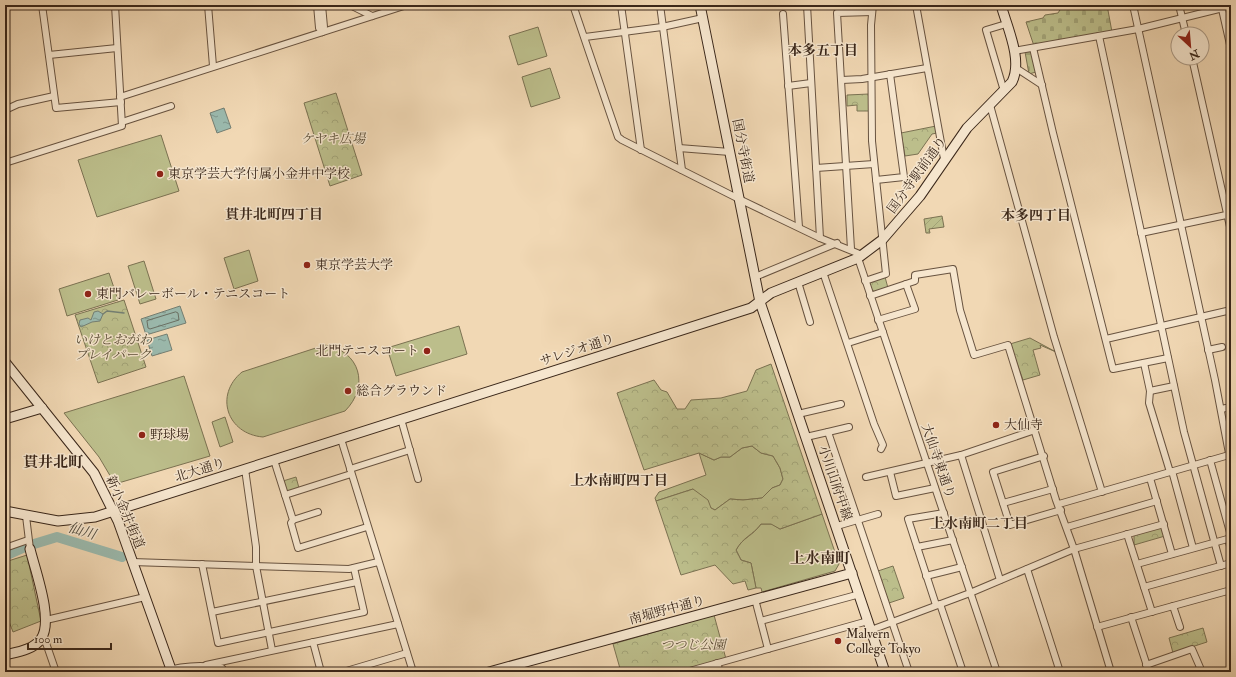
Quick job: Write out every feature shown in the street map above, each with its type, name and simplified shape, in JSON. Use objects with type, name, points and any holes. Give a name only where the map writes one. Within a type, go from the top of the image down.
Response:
[{"type":"street","points":[[42,5],[56,108],[121,99],[213,66],[407,5]]},
{"type":"street","points":[[5,163],[122,126],[115,5]]},
{"type":"street","points":[[208,5],[213,66]]},
{"type":"street","points":[[317,5],[319,28],[322,32]]},
{"type":"street","points":[[322,5],[324,27],[322,32]]},
{"type":"street","points":[[350,5],[359,7],[372,16]]},
{"type":"street","points":[[573,5],[618,137],[641,150],[820,238],[851,249],[860,256]]},
{"type":"street","points":[[621,5],[641,150]]},
{"type":"street","points":[[660,5],[682,170]]},
{"type":"street","name":"国分寺街道","points":[[700,5],[760,302]]},
{"type":"street","points":[[807,5],[820,238]]},
{"type":"street","points":[[916,5],[944,159]]},
{"type":"street","points":[[1001,5],[1014,51],[1016,68],[1042,85]]},
{"type":"street","points":[[1133,5],[1221,409],[1231,464]]},
{"type":"street","points":[[1179,5],[1184,26]]},
{"type":"street","points":[[1014,51],[1138,29],[1231,6]]},
{"type":"street","points":[[851,249],[837,13],[872,8],[872,141],[886,274],[865,281]]},
{"type":"street","points":[[1222,9],[1231,49]]},
{"type":"street","points":[[783,14],[799,227]]},
{"type":"street","points":[[585,37],[662,27],[703,18]]},
{"type":"street","points":[[1004,92],[986,30],[1006,24]]},
{"type":"street","points":[[1098,36],[1174,386],[1193,465],[1221,566]]},
{"type":"street","points":[[49,55],[117,48]]},
{"type":"street","points":[[1033,48],[1113,369],[1168,358]]},
{"type":"street","points":[[1194,66],[1229,214],[1231,230]]},
{"type":"street","points":[[842,80],[872,77],[927,68]]},
{"type":"street","name":"国分寺駅前通り","points":[[760,302],[771,293],[860,256],[882,240],[915,202],[967,128],[1004,92],[1014,77],[1016,68]]},
{"type":"street","points":[[876,180],[904,177],[890,74]]},
{"type":"street","points":[[788,86],[812,83]]},
{"type":"street","points":[[5,110],[18,104],[54,96]]},
{"type":"street","points":[[990,105],[1054,337],[1102,492]]},
{"type":"street","points":[[122,122],[171,106]]},
{"type":"street","points":[[679,148],[730,152]]},
{"type":"street","points":[[816,168],[874,164]]},
{"type":"street","points":[[1141,233],[1180,226],[1229,214]]},
{"type":"street","points":[[755,277],[837,243]]},
{"type":"street","name":"大仙寺東通り","points":[[860,256],[865,281],[997,672]]},
{"type":"street","points":[[870,296],[916,281],[915,275],[953,269],[960,310],[974,355],[1008,345],[1074,549],[1111,672]]},
{"type":"street","points":[[823,272],[876,429],[883,444],[881,449]]},
{"type":"street","points":[[798,282],[810,322]]},
{"type":"street","points":[[878,320],[915,309],[906,284]]},
{"type":"street","name":"小川山府中線","points":[[760,302],[860,594],[885,672]]},
{"type":"street","name":"サレジオ通り","points":[[401,419],[751,308],[760,302]]},
{"type":"street","points":[[1106,339],[1231,310]]},
{"type":"street","points":[[848,343],[882,332]]},
{"type":"street","points":[[1208,350],[1222,347]]},
{"type":"street","name":"新小金井街道","points":[[5,362],[88,464],[113,510],[171,671]]},
{"type":"street","points":[[1144,363],[1150,391],[1149,403],[1193,548]]},
{"type":"street","points":[[1150,391],[1174,386]]},
{"type":"street","points":[[798,414],[841,404]]},
{"type":"street","points":[[1221,409],[1231,407]]},
{"type":"street","points":[[5,419],[42,408]]},
{"type":"street","points":[[401,419],[418,479]]},
{"type":"street","name":"北大通り","points":[[5,511],[45,520],[70,521],[95,517],[401,419]]},
{"type":"street","points":[[806,437],[849,427]]},
{"type":"street","points":[[866,477],[961,455],[1035,430]]},
{"type":"street","points":[[828,432],[909,672]]},
{"type":"street","points":[[340,439],[413,672]]},
{"type":"street","points":[[285,495],[410,450]]},
{"type":"street","points":[[961,455],[1000,580]]},
{"type":"street","points":[[1044,456],[993,472],[1010,525],[1102,492],[1229,455]]},
{"type":"street","points":[[274,460],[293,520]]},
{"type":"street","points":[[1210,460],[1230,538],[1231,549]]},
{"type":"street","points":[[245,469],[256,547],[256,566],[272,650]]},
{"type":"street","points":[[890,472],[896,496],[935,488]]},
{"type":"street","points":[[1150,478],[1172,554]]},
{"type":"street","points":[[1003,503],[1054,489]]},
{"type":"street","points":[[1067,527],[1157,501]]},
{"type":"street","points":[[318,512],[293,520],[290,523],[298,548],[367,527]]},
{"type":"street","points":[[944,513],[908,520],[926,576],[963,672]]},
{"type":"street","points":[[837,526],[878,514]]},
{"type":"street","points":[[5,655],[26,650],[41,639],[45,630],[46,620],[29,545],[26,516]]},
{"type":"street","points":[[686,672],[768,649],[869,625],[893,622],[1074,549],[1164,524]]},
{"type":"street","points":[[1127,534],[1152,612]]},
{"type":"street","points":[[1137,564],[1230,538]]},
{"type":"street","points":[[917,547],[953,540]]},
{"type":"street","points":[[5,548],[29,545]]},
{"type":"street","points":[[132,562],[348,569],[378,562]]},
{"type":"street","points":[[1144,587],[1231,563]]},
{"type":"street","points":[[202,564],[218,643],[364,612],[354,568]]},
{"type":"street","points":[[926,576],[962,567]]},
{"type":"street","points":[[1027,569],[1060,672]]},
{"type":"street","name":"南堀野中通り","points":[[489,672],[852,572]]},
{"type":"street","points":[[212,612],[357,582]]},
{"type":"street","points":[[1097,627],[1231,590]]},
{"type":"street","points":[[761,621],[860,594]]},
{"type":"street","points":[[46,620],[145,597]]},
{"type":"street","points":[[755,599],[768,649]]},
{"type":"street","points":[[1173,606],[1180,627]]},
{"type":"street","points":[[1131,617],[1149,672]]},
{"type":"street","points":[[161,672],[206,665],[398,624]]},
{"type":"street","points":[[41,639],[46,644],[56,672]]},
{"type":"street","points":[[313,642],[321,672]]},
{"type":"street","points":[[1146,665],[1192,650],[1202,672]]},
{"type":"street","points":[[343,672],[407,653]]},
{"type":"street","points":[[717,663],[720,672]]},
{"type":"street","points":[[206,665],[222,668],[225,672]]},
{"type":"green space","points":[[1063,5],[1107,5],[1112,32],[1034,46],[1026,22],[1043,18],[1045,15],[1058,13]]},
{"type":"green space","points":[[538,27],[547,56],[518,65],[509,36]]},
{"type":"green space","points":[[1032,51],[1036,72],[1029,74],[1025,52]]},
{"type":"green space","points":[[550,68],[560,98],[531,107],[522,77]]},
{"type":"green space","name":"ケヤキ広場","points":[[336,93],[362,175],[330,186],[304,103]]},
{"type":"green space","points":[[869,94],[869,111],[857,111],[857,105],[847,106],[847,95]]},
{"type":"green space","points":[[936,126],[937,133],[932,134],[918,154],[905,156],[901,133]]},
{"type":"green space","points":[[161,135],[179,191],[97,217],[78,160]]},
{"type":"green space","points":[[942,216],[944,227],[929,229],[930,233],[926,233],[924,219]]},
{"type":"green space","points":[[249,250],[258,281],[234,289],[224,258]]},
{"type":"green space","points":[[144,261],[156,299],[140,304],[128,266]]},
{"type":"green space","name":"東門バレーボール・テニスコート","points":[[109,273],[118,300],[67,316],[59,289]]},
{"type":"green space","points":[[885,277],[888,288],[875,292],[872,290],[869,283]]},
{"type":"green space","name":"いけとおがわ プレイパーク","points":[[124,300],[146,367],[98,383],[75,315]]},
{"type":"green space","name":"北門テニスコート","points":[[459,326],[467,354],[396,376],[387,348]]},
{"type":"green space","points":[[1030,338],[1056,352],[1040,345],[1041,348],[1033,350],[1040,375],[1023,380],[1010,344]]},
{"type":"green space","points":[[325,345],[346,354],[358,371],[359,381],[357,391],[353,401],[345,411],[263,437],[251,434],[241,429],[233,421],[228,412],[228,391],[233,381],[242,372]]},
{"type":"green space","points":[[771,364],[822,514],[780,529],[771,524],[761,524],[742,542],[736,550],[741,560],[751,563],[756,588],[748,590],[745,581],[733,584],[715,565],[681,575],[656,501],[693,489],[708,500],[711,508],[715,510],[730,499],[743,500],[762,498],[772,488],[780,485],[783,479],[780,468],[773,456],[761,453],[752,446],[742,448],[730,457],[721,457],[714,460],[699,453],[644,470],[617,393],[654,380],[661,390],[667,392],[677,409],[685,409],[691,400],[721,398],[747,391],[756,370]]},
{"type":"green space","name":"野球場","points":[[184,376],[210,456],[115,484],[99,457],[64,413]]},
{"type":"green space","points":[[225,417],[233,442],[220,447],[212,422]]},
{"type":"green space","points":[[752,446],[761,453],[773,456],[780,468],[783,479],[780,485],[772,488],[762,498],[743,500],[730,499],[715,510],[711,508],[693,489],[656,501],[655,498],[659,492],[706,475],[699,453],[714,460],[721,457],[730,457],[742,448]]},
{"type":"green space","points":[[296,477],[299,488],[288,492],[286,491],[283,481]]},
{"type":"green space","points":[[822,514],[839,564],[835,571],[762,592],[761,588],[756,588],[751,563],[741,560],[736,550],[742,542],[761,524],[772,524],[780,529]]},
{"type":"green space","points":[[1161,527],[1165,536],[1134,545],[1134,535]]},
{"type":"green space","points":[[27,555],[41,621],[13,632],[5,611],[5,562]]},
{"type":"green space","points":[[893,566],[904,598],[889,603],[878,571]]},
{"type":"green space","name":"つつじ公園","points":[[714,615],[726,659],[679,672],[621,672],[613,644]]},
{"type":"green space","points":[[1203,628],[1207,642],[1173,653],[1169,638]]},
{"type":"water","points":[[224,108],[231,128],[217,133],[210,113]]},
{"type":"water","points":[[180,306],[186,323],[146,335],[141,319]]},
{"type":"water","points":[[98,311],[103,314],[100,321],[92,322],[81,327],[79,324],[80,320],[88,318],[91,320],[94,312]]},
{"type":"water","points":[[167,334],[172,350],[152,356],[147,340]]},
{"type":"waterway","points":[[103,314],[107,311],[124,313]]},
{"type":"waterway","name":"仙川","points":[[34,544],[57,537],[122,557]]},
{"type":"waterway","name":"仙川","points":[[5,556],[25,547]]},
{"type":"place","name":"東京学芸大学付属小金井中学校","points":[[160,174]]},
{"type":"place","name":"東京学芸大学","points":[[307,265]]},
{"type":"place","name":"東門バレーボール・テニスコート","points":[[88,294]]},
{"type":"place","name":"北門テニスコート","points":[[427,351]]},
{"type":"place","name":"総合グラウンド","points":[[348,391]]},
{"type":"place","name":"大仙寺","points":[[996,425]]},
{"type":"place","name":"野球場","points":[[142,435]]},
{"type":"place","name":"Malvern College Tokyo","points":[[838,641]]},
{"type":"district","name":"本多五丁目","points":[[823,50]]},
{"type":"district","name":"貫井北町四丁目","points":[[274,214]]},
{"type":"district","name":"本多四丁目","points":[[1036,215]]},
{"type":"district","name":"貫井北町","points":[[53,462]]},
{"type":"district","name":"上水南町四丁目","points":[[619,480]]},
{"type":"district","name":"上水南町二丁目","points":[[979,523]]},
{"type":"district","name":"上水南町","points":[[820,558]]}]
